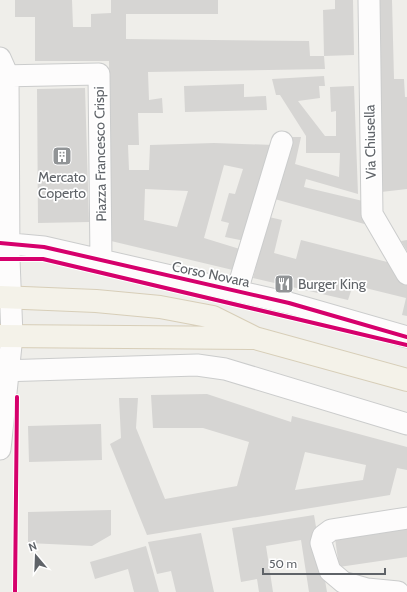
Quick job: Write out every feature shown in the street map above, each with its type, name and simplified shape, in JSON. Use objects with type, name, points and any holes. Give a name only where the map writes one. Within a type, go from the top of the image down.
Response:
[{"type":"main road","points":[[5,297],[96,301],[160,307],[213,317],[255,338],[407,380]]},
{"type":"main road","points":[[6,336],[255,338]]},
{"type":"street","name":"Via Chiusella","points":[[369,0],[372,214],[407,274]]},
{"type":"street","points":[[0,450],[6,336],[3,70]]},
{"type":"street","name":"Piazza Francesco Crispi","points":[[3,70],[99,74],[101,261]]},
{"type":"street","points":[[237,291],[282,142]]},
{"type":"street","name":"Corso Novara","points":[[4,243],[44,247],[289,303],[407,337]]},
{"type":"street","points":[[4,371],[197,365],[225,369],[407,424]]},
{"type":"street","points":[[398,592],[367,588],[344,582],[330,571],[321,543],[323,536],[331,530],[407,518]]},
{"type":"building","points":[[15,0],[72,0],[73,27],[91,27],[91,14],[111,13],[111,0],[218,0],[218,14],[126,14],[126,39],[309,41],[310,56],[324,56],[325,69],[148,72],[149,100],[162,98],[163,113],[138,113],[139,145],[128,145],[129,170],[149,170],[150,145],[214,143],[274,145],[245,241],[225,237],[229,223],[221,221],[229,193],[235,194],[243,169],[224,165],[204,238],[243,250],[237,271],[111,241],[109,61],[35,61],[35,17],[15,17]],"holes":[[[145,189],[188,191],[177,227],[144,220]]]},
{"type":"building","points":[[335,0],[353,0],[354,55],[324,56],[323,10],[335,9]]},
{"type":"building","points":[[377,0],[392,0],[394,79],[404,79],[405,97],[407,97],[407,189],[381,192]]},
{"type":"building","points":[[324,76],[325,86],[319,86],[320,98],[298,101],[325,136],[336,136],[336,111],[331,112],[330,87],[354,86],[358,194],[306,179],[304,187],[367,202],[368,225],[271,198],[287,137],[301,137],[295,164],[339,177],[340,153],[306,153],[306,136],[280,95],[276,95],[272,79]]},
{"type":"building","points":[[244,84],[244,97],[266,96],[267,110],[185,112],[184,86]]},
{"type":"building","name":"Mercato Coperto","points":[[85,88],[89,222],[38,223],[37,89]]},
{"type":"building","points":[[269,217],[282,220],[274,253],[296,259],[301,240],[399,265],[407,278],[407,316],[402,315],[406,298],[353,285],[348,300],[253,278]]},
{"type":"building","points":[[407,240],[407,251],[401,241]]},
{"type":"building","points":[[207,394],[291,422],[292,416],[407,447],[407,470],[397,468],[390,495],[147,535],[110,444],[121,438],[119,398],[138,398],[136,428],[165,499],[237,486],[249,442],[203,428],[153,428],[151,395]],"holes":[[[305,452],[366,465],[363,480],[295,490]]]},
{"type":"building","points":[[101,424],[102,460],[29,462],[28,426]]},
{"type":"building","points":[[111,510],[111,535],[92,546],[28,543],[28,512]]},
{"type":"building","points":[[314,515],[327,592],[309,592],[301,540],[266,546],[273,592],[259,592],[257,579],[241,582],[232,528]]},
{"type":"building","points":[[407,525],[407,557],[339,567],[335,538]]},
{"type":"building","points":[[201,533],[214,592],[176,592],[171,571],[157,574],[148,542]]},
{"type":"building","points":[[146,546],[159,592],[134,592],[128,569],[95,579],[90,562]]},
{"type":"cycle path","points":[[0,243],[44,247],[289,303],[407,337]]},
{"type":"cycle path","points":[[0,259],[43,259],[407,345]]},
{"type":"cycle path","points":[[15,592],[17,397]]},
{"type":"place","name":"Mercato Coperto","points":[[62,156]]},
{"type":"place","name":"Burger King","points":[[284,284]]}]
